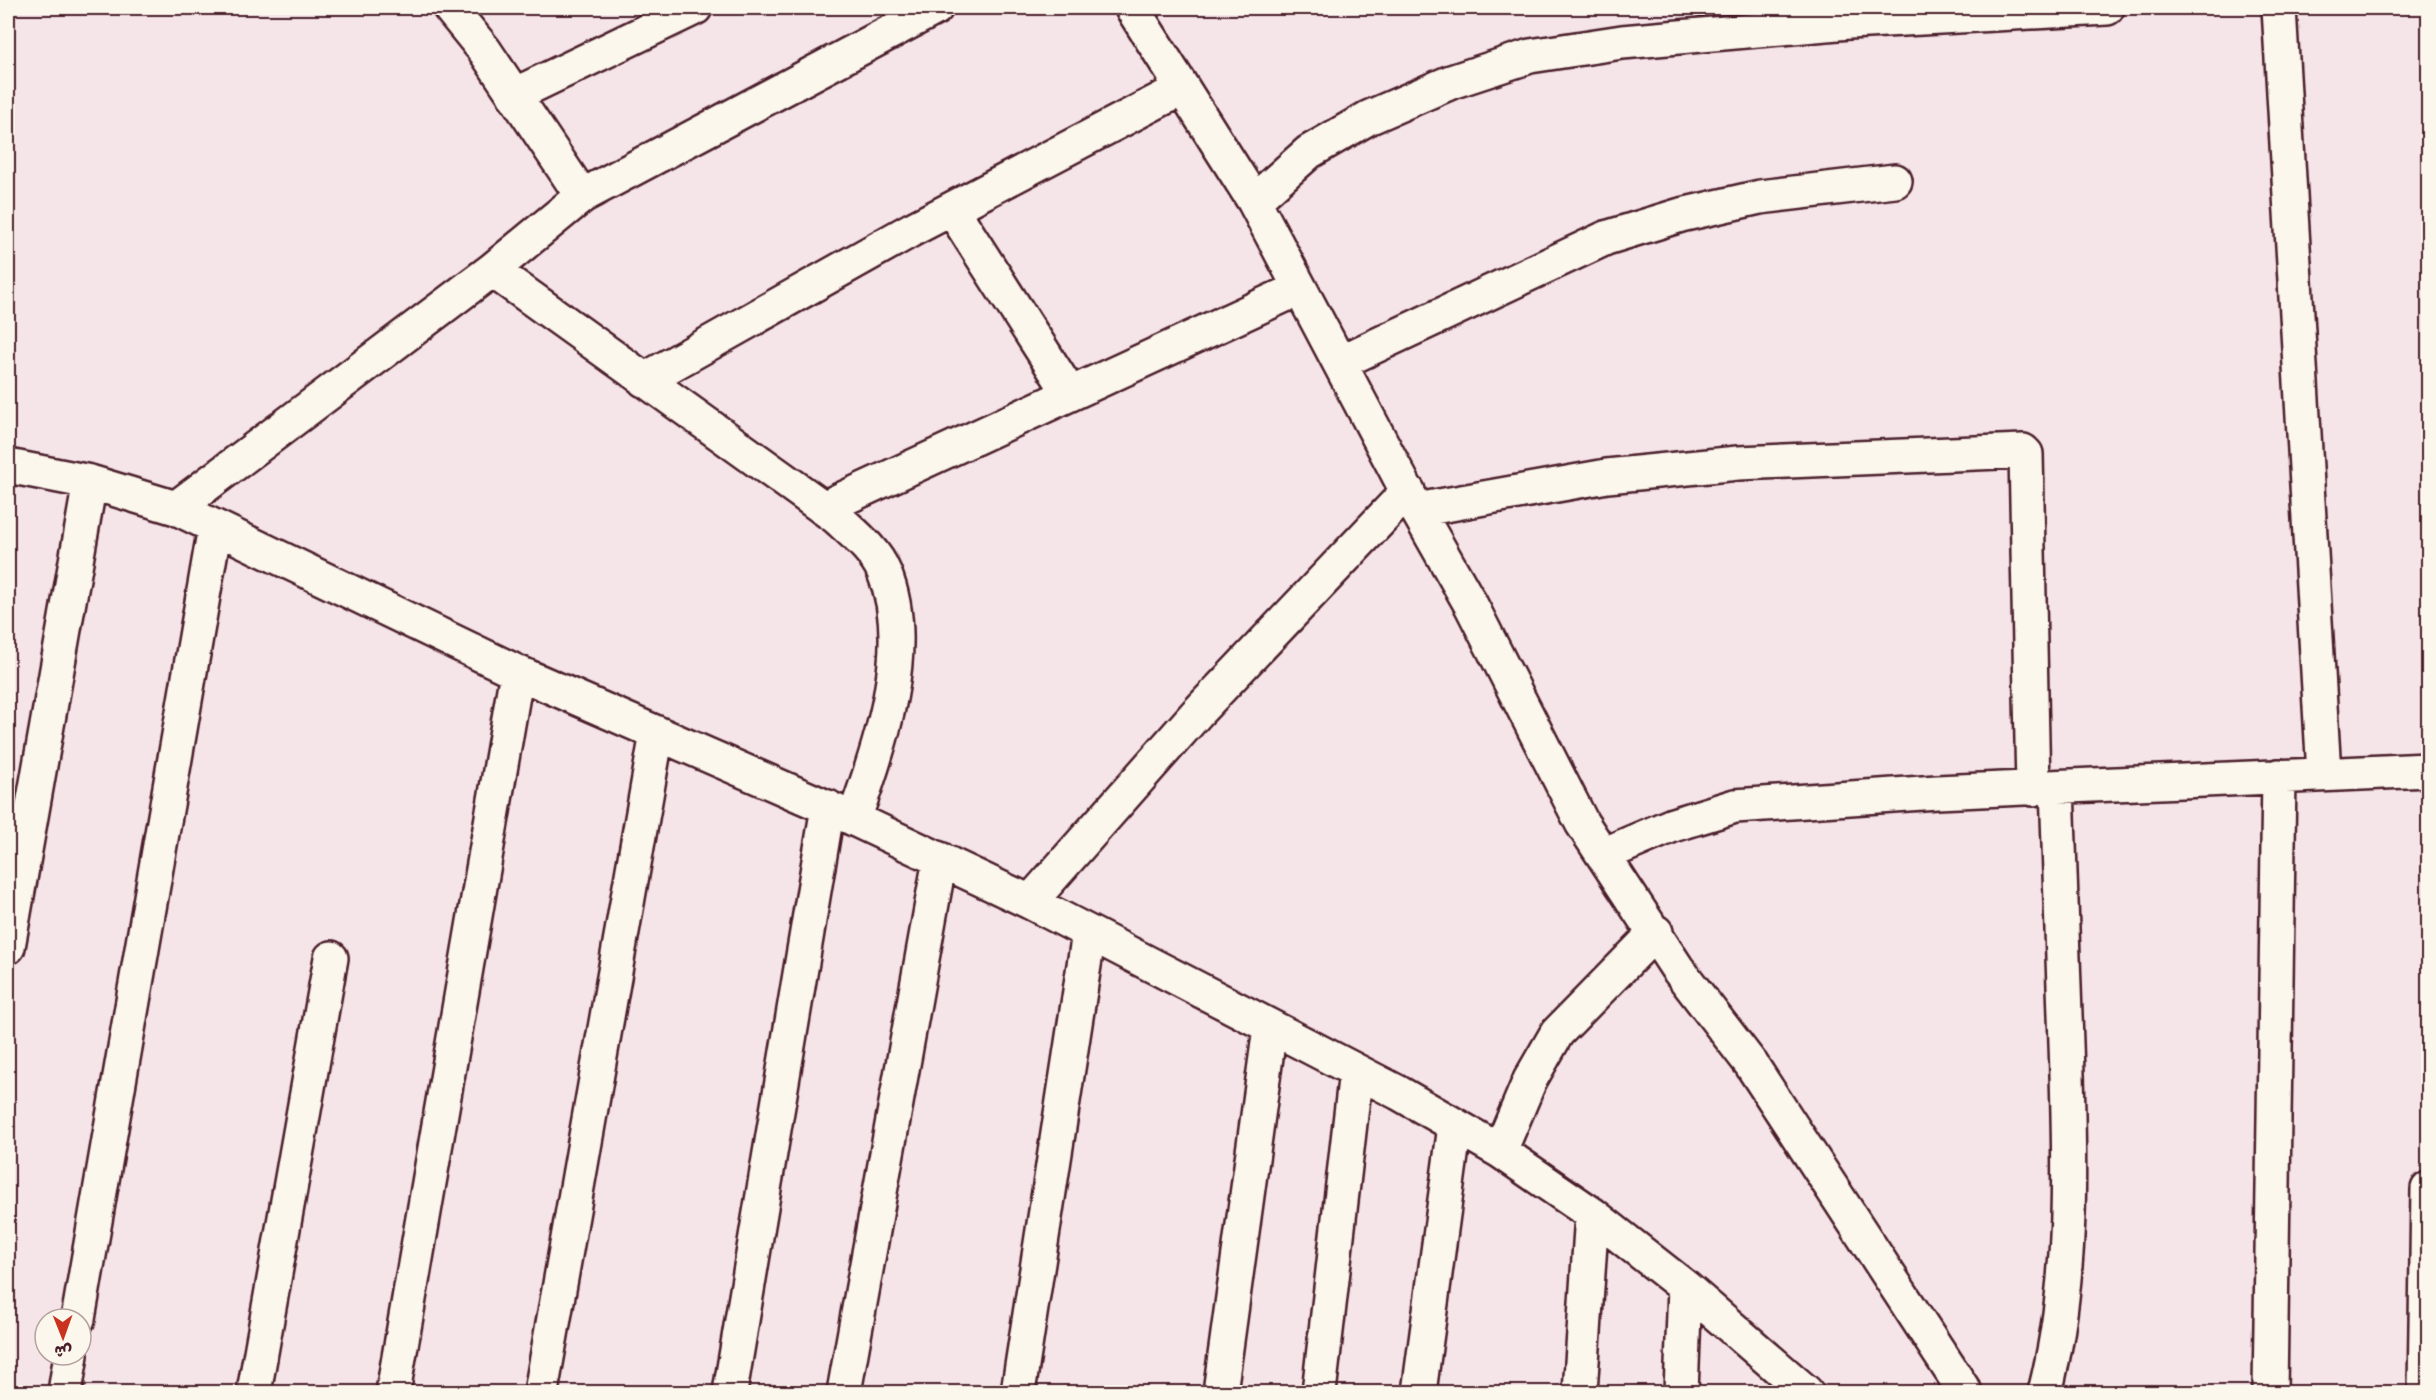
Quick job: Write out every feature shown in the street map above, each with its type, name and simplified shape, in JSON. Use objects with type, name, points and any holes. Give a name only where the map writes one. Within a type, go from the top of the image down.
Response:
[{"type":"street","points":[[450,8],[485,51],[582,195]]},
{"type":"street","points":[[514,95],[696,8]]},
{"type":"street","points":[[176,508],[492,270],[582,195],[936,8]]},
{"type":"street","points":[[1132,8],[1181,89],[1254,201],[1341,362],[1412,501],[1471,605],[1582,823],[1656,932],[1677,968],[1751,1064],[1965,1392]]},
{"type":"street","points":[[1254,201],[1309,152],[1368,118],[1451,82],[1530,56],[1655,39],[1849,22],[2107,8]]},
{"type":"street","points":[[2279,8],[2324,774]]},
{"type":"street","points":[[644,380],[952,209],[1181,89]]},
{"type":"street","points":[[1341,362],[1606,238],[1681,215],[1760,197],[1896,181]]},
{"type":"street","points":[[952,209],[1070,394]]},
{"type":"street","points":[[492,270],[836,517],[872,552],[884,571],[891,594],[897,658],[879,751],[841,813],[730,1392]]},
{"type":"street","points":[[823,508],[1300,288]]},
{"type":"street","points":[[1030,902],[1197,713],[1412,501],[1618,475],[1738,464],[2023,450],[2026,456],[2045,788],[2069,1142],[2064,1276],[2046,1392]]},
{"type":"street","points":[[8,466],[90,482],[176,508],[517,672],[841,813],[1030,902],[1356,1071],[1500,1151],[1592,1214],[1685,1287],[1806,1392]]},
{"type":"street","points":[[8,947],[90,482]]},
{"type":"street","points":[[80,1307],[215,527]]},
{"type":"street","points":[[393,1392],[517,672]]},
{"type":"street","points":[[540,1392],[657,733]]},
{"type":"street","points":[[1603,855],[1673,825],[1736,806],[2045,788],[2428,770]]},
{"type":"street","points":[[2270,1392],[2279,776]]},
{"type":"street","points":[[843,1392],[940,859]]},
{"type":"street","points":[[1500,1151],[1530,1080],[1557,1033],[1656,932]]},
{"type":"street","points":[[1018,1392],[1089,933]]},
{"type":"street","points":[[254,1392],[331,958]]},
{"type":"street","points":[[1220,1392],[1270,1028]]},
{"type":"street","points":[[1319,1392],[1356,1071]]},
{"type":"street","points":[[1419,1392],[1455,1126]]},
{"type":"street","points":[[2425,1392],[2428,1189]]},
{"type":"street","points":[[1580,1392],[1592,1214]]},
{"type":"street","points":[[1681,1392],[1685,1287]]},
{"type":"street","points":[[65,1392],[69,1367]]}]
